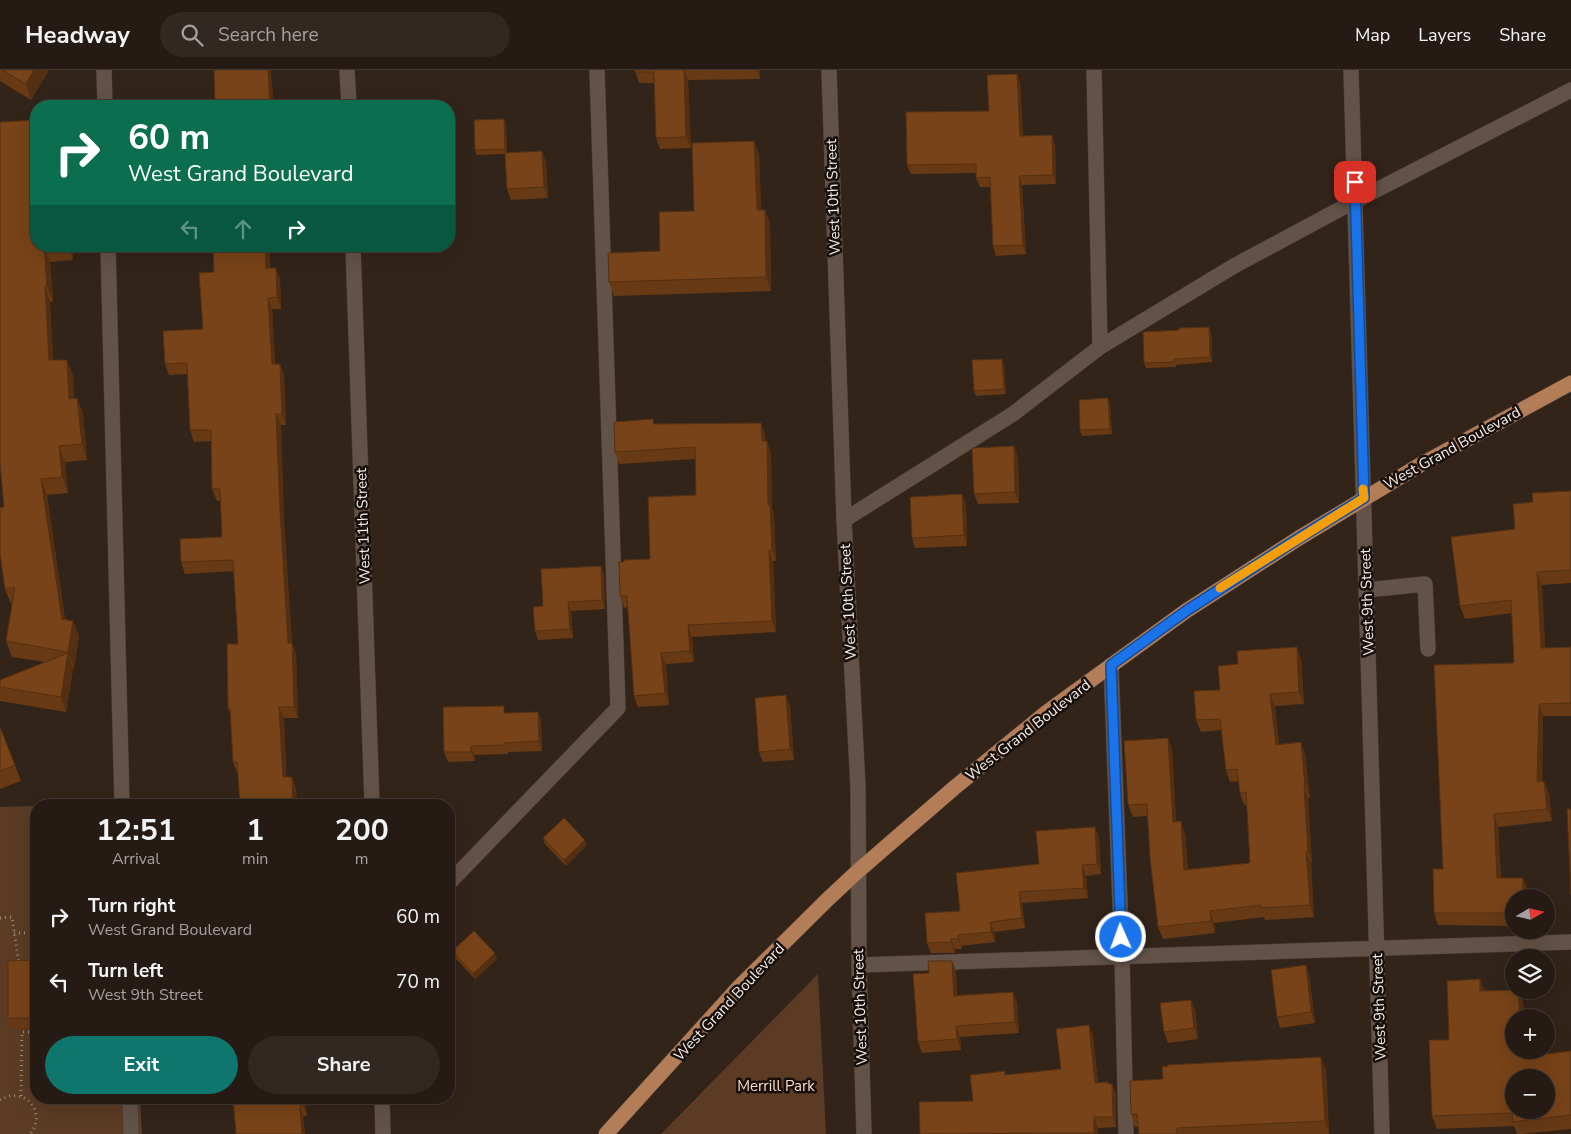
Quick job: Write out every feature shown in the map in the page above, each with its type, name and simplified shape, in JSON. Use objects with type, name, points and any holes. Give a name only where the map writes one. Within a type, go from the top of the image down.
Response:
[{"type":"main road","name":"West Grand Boulevard","points":[[606,1134],[739,987],[858,871],[1047,712],[1186,611],[1274,554],[1364,498],[1466,439],[1571,383]]},
{"type":"street","points":[[104,70],[105,100]]},
{"type":"street","points":[[348,70],[349,100]]},
{"type":"street","points":[[455,877],[618,708],[597,70]]},
{"type":"street","name":"West 10th Street","points":[[829,70],[844,520],[858,787],[859,965],[864,1134]]},
{"type":"street","points":[[1094,70],[1100,348]]},
{"type":"street","name":"West 9th Street","points":[[1351,70],[1382,1134]]},
{"type":"street","points":[[844,520],[1013,414],[1100,348],[1234,266],[1355,201],[1571,90]]},
{"type":"street","points":[[108,252],[122,799]]},
{"type":"street","name":"West 11th Street","points":[[353,252],[372,799]]},
{"type":"street","points":[[1366,590],[1425,584],[1428,648]]},
{"type":"street","points":[[1111,665],[1122,956],[1126,1134]]},
{"type":"street","points":[[859,965],[1571,942]]},
{"type":"street","points":[[130,1104],[130,1134]]},
{"type":"street","points":[[382,1104],[383,1134]]},
{"type":"path","points":[[0,918],[12,917],[20,967]]},
{"type":"path","points":[[14,933],[28,933]]},
{"type":"path","points":[[21,1096],[22,1032],[30,1032]]},
{"type":"path","points":[[0,1100],[13,1095],[21,1096],[30,1103]]},
{"type":"path","points":[[30,1134],[35,1126],[36,1119],[31,1104]]},
{"type":"green space","points":[[30,806],[30,1104],[140,1104],[142,1134],[0,1134],[0,807]]},
{"type":"green space","name":"Merrill Park","points":[[818,974],[826,1134],[661,1134]]},
{"type":"building","points":[[2,70],[34,70],[26,84]]},
{"type":"building","points":[[214,70],[268,70],[270,100],[215,100]]},
{"type":"building","points":[[635,70],[684,70],[686,137],[656,138],[654,72],[635,72]]},
{"type":"building","points":[[1017,74],[1020,136],[1052,135],[1053,175],[1019,176],[1023,245],[993,246],[990,177],[976,178],[976,164],[907,165],[906,112],[989,111],[987,75]]},
{"type":"building","points":[[504,119],[505,149],[475,150],[474,120]]},
{"type":"building","points":[[30,120],[30,252],[44,252],[49,360],[67,360],[69,399],[77,398],[82,444],[59,446],[62,477],[41,479],[62,619],[73,621],[68,652],[6,641],[15,587],[5,589],[0,553],[0,508],[4,507],[0,464],[0,122]]},
{"type":"building","points":[[754,141],[757,210],[765,210],[766,277],[609,282],[608,253],[660,251],[659,212],[694,211],[692,143]]},
{"type":"building","points":[[542,151],[544,187],[507,189],[505,153]]},
{"type":"building","points":[[213,252],[265,252],[266,268],[276,268],[277,297],[268,298],[272,364],[280,364],[282,414],[276,414],[288,643],[292,643],[294,707],[279,707],[283,777],[292,777],[293,799],[240,799],[237,762],[233,762],[230,709],[228,709],[227,644],[238,644],[233,560],[181,562],[180,539],[222,537],[220,489],[212,489],[211,430],[190,430],[187,363],[165,364],[163,331],[203,329],[199,273],[214,272]]},
{"type":"building","points":[[1209,327],[1210,357],[1174,359],[1174,362],[1144,363],[1143,332]]},
{"type":"building","points":[[1002,359],[1004,389],[974,391],[972,360]]},
{"type":"building","points":[[1108,398],[1110,429],[1080,430],[1079,400]]},
{"type":"building","points":[[653,419],[654,424],[761,423],[762,441],[767,441],[768,505],[770,505],[772,550],[769,550],[772,621],[688,625],[690,651],[661,653],[665,693],[634,696],[627,596],[620,596],[619,562],[624,562],[624,560],[650,559],[648,497],[696,495],[695,447],[615,452],[614,422]]},
{"type":"building","points":[[1014,446],[1015,492],[974,494],[972,448]]},
{"type":"building","points":[[1571,491],[1571,570],[1537,572],[1541,648],[1571,647],[1571,703],[1539,704],[1537,782],[1544,781],[1547,809],[1494,814],[1497,878],[1523,878],[1523,889],[1505,889],[1505,913],[1434,913],[1433,869],[1443,869],[1434,665],[1514,663],[1511,600],[1460,606],[1451,537],[1515,529],[1513,504],[1533,502],[1532,493]]},
{"type":"building","points":[[962,494],[964,535],[912,538],[910,497]]},
{"type":"building","points":[[601,566],[602,600],[568,602],[570,629],[535,631],[533,607],[543,606],[541,569]]},
{"type":"building","points":[[1297,647],[1299,692],[1270,694],[1276,745],[1301,742],[1305,786],[1308,851],[1306,851],[1310,905],[1261,908],[1261,905],[1210,911],[1211,921],[1158,927],[1150,858],[1147,804],[1128,805],[1124,741],[1168,738],[1173,822],[1181,821],[1184,870],[1250,863],[1246,792],[1240,793],[1237,769],[1226,770],[1220,719],[1196,720],[1194,691],[1220,690],[1218,666],[1238,664],[1237,651]]},
{"type":"building","points":[[68,653],[61,697],[0,687],[0,680]]},
{"type":"building","points":[[786,695],[790,749],[759,752],[755,698]]},
{"type":"building","points":[[504,706],[504,713],[538,712],[539,741],[471,746],[471,752],[444,752],[443,707]]},
{"type":"building","points":[[0,727],[15,765],[0,771]]},
{"type":"building","points":[[1567,809],[1571,809],[1571,895]]},
{"type":"building","points":[[564,818],[585,840],[564,860],[543,838]]},
{"type":"building","points":[[1095,827],[1097,864],[1082,865],[1084,888],[1019,892],[1022,918],[990,922],[991,932],[958,935],[958,939],[951,939],[951,942],[927,943],[925,913],[960,911],[956,873],[1039,864],[1036,831]]},
{"type":"building","points":[[474,931],[495,953],[473,974],[455,954],[455,948]]},
{"type":"building","points":[[30,960],[30,1018],[8,1018],[8,961]]},
{"type":"building","points":[[928,961],[952,961],[954,996],[1013,992],[1015,1022],[956,1026],[957,1039],[918,1042],[913,974],[929,973]]},
{"type":"building","points":[[1306,965],[1311,1012],[1277,1017],[1271,970]]},
{"type":"building","points":[[1480,979],[1480,991],[1505,990],[1505,999],[1519,999],[1519,1009],[1505,1009],[1505,1059],[1555,1059],[1555,1053],[1571,1051],[1571,1115],[1555,1117],[1555,1069],[1505,1069],[1505,1113],[1432,1116],[1429,1040],[1449,1040],[1447,981]]},
{"type":"building","points":[[1191,1000],[1194,1028],[1164,1032],[1160,1003]]},
{"type":"building","points":[[1089,1025],[1095,1083],[1108,1082],[1108,1084],[1112,1084],[1113,1117],[1094,1117],[1094,1133],[920,1134],[919,1102],[973,1101],[970,1075],[1005,1071],[1005,1075],[1061,1069],[1056,1029]]},
{"type":"building","points":[[1321,1057],[1325,1121],[1177,1128],[1177,1134],[1139,1134],[1137,1114],[1131,1114],[1130,1081],[1163,1079],[1162,1067],[1167,1065]]},
{"type":"building","points":[[234,1104],[303,1104],[300,1106],[302,1134],[236,1134]]},
{"type":"building","points":[[1513,1119],[1538,1119],[1513,1122]]},
{"type":"slow traffic","points":[[1220,588],[1364,498],[1363,489]]},
{"type":"route","points":[[1121,937],[1111,665],[1240,575],[1364,498],[1355,182]]}]
